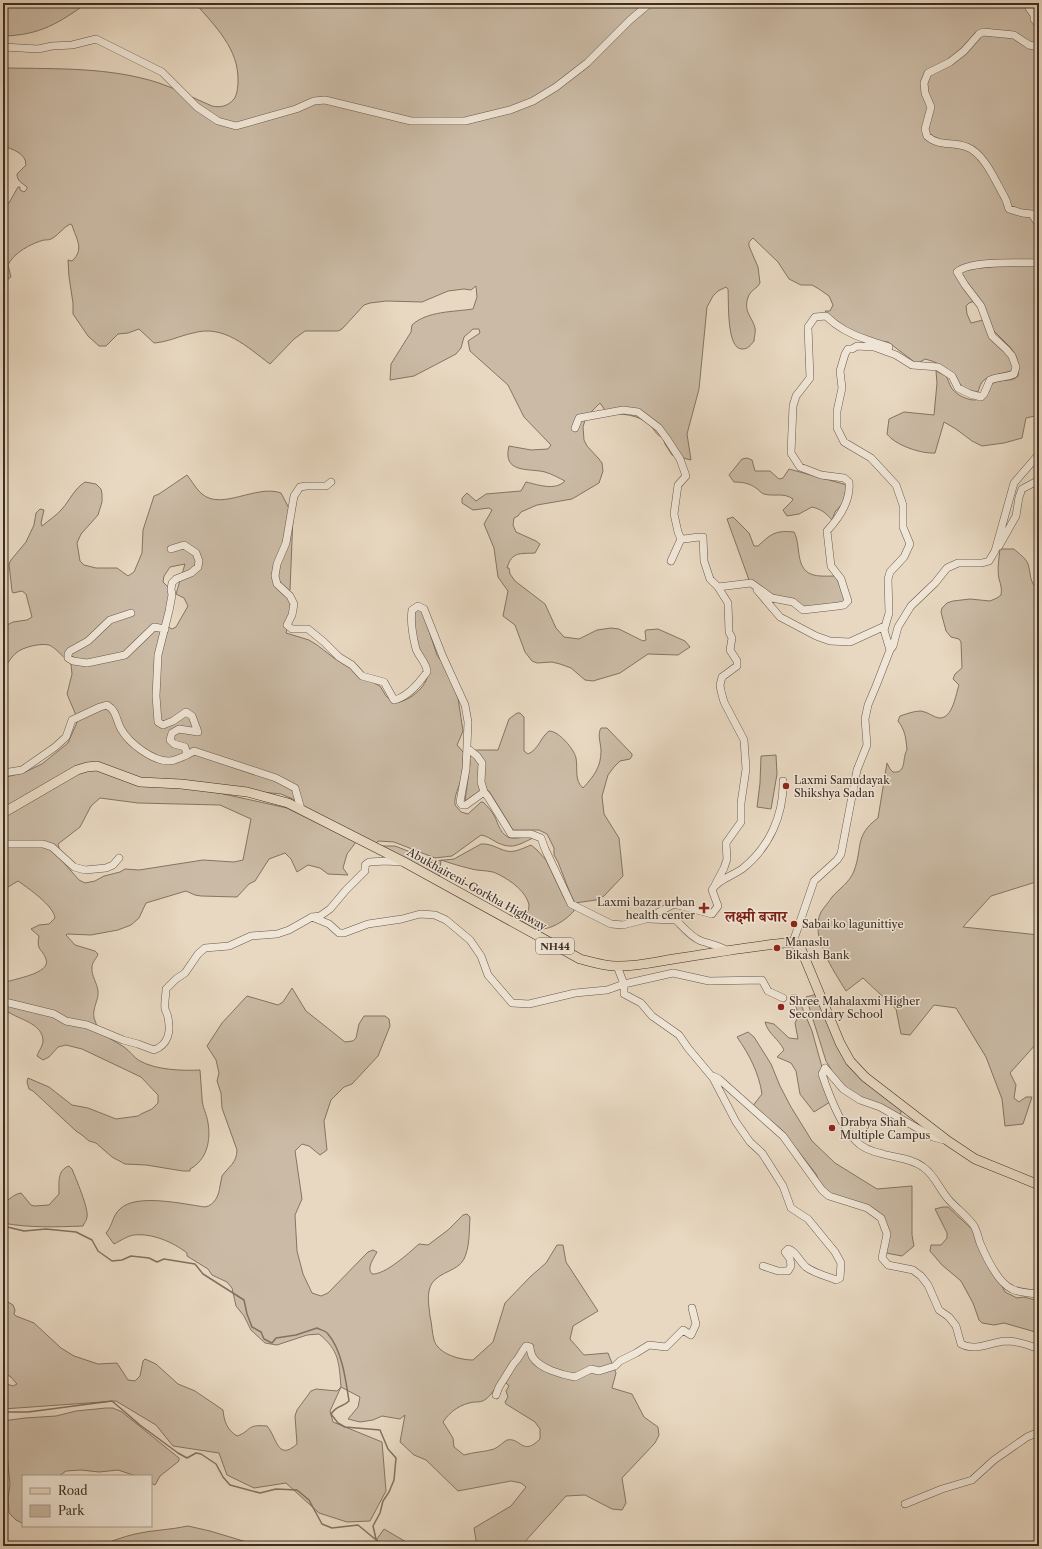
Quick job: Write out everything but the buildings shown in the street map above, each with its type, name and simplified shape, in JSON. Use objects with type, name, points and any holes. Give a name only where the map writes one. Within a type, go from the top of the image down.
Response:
[{"type":"main road","name":"Abukhaireni-Gorkha Highway","points":[[3,813],[77,770],[97,766],[140,782],[181,784],[247,792],[276,799],[301,809],[404,862],[580,959],[605,966],[636,965],[726,950],[793,942]]},
{"type":"main road","points":[[793,942],[801,949],[840,1043],[850,1061],[865,1077],[948,1141],[986,1164],[1039,1185]]},
{"type":"street","points":[[3,47],[38,49],[52,46],[72,45],[96,39],[162,72],[198,107],[218,121],[236,126],[296,109],[314,101],[325,100],[411,121],[465,121],[510,110],[532,101],[556,87],[587,63],[630,20],[650,3]]},
{"type":"street","points":[[1028,3],[1029,8],[1034,15],[1034,19],[1039,25]]},
{"type":"street","points":[[1039,48],[1029,45],[1014,35],[983,32],[979,34],[964,51],[950,62],[928,73],[924,83],[925,93],[931,107],[925,129],[927,136],[940,143],[961,145],[974,150],[984,160],[1005,198],[1009,209],[1032,214],[1039,225]]},
{"type":"street","points":[[890,650],[884,630],[888,612],[889,575],[904,557],[910,544],[903,527],[904,510],[901,496],[896,485],[876,463],[864,453],[848,445],[841,439],[837,428],[836,420],[842,388],[840,371],[845,354],[848,349],[852,349],[857,346],[874,347],[900,357],[912,365],[938,367],[952,376],[958,388],[970,394],[981,397],[984,394],[990,380],[1001,376],[1014,374],[1016,367],[1012,356],[992,336],[981,306],[957,272],[965,267],[984,264],[1016,262],[1039,263]]},
{"type":"street","points":[[718,587],[751,583],[772,598],[792,602],[803,610],[844,605],[848,601],[841,579],[831,566],[827,531],[834,524],[847,500],[850,491],[849,482],[844,478],[821,474],[800,467],[791,453],[793,406],[796,396],[810,378],[808,327],[815,317],[826,316],[836,326],[846,332],[889,347],[887,352]]},
{"type":"street","points":[[575,428],[579,418],[623,410],[638,412],[659,428],[680,459],[686,476],[678,485],[674,514],[681,538]]},
{"type":"street","points":[[995,551],[1014,483],[1039,454]]},
{"type":"street","points":[[793,942],[814,881],[841,854],[857,770],[867,745],[865,719],[868,705],[890,650],[893,646],[898,627],[911,606],[935,583],[947,568],[958,563],[982,562],[989,560],[1002,543],[1016,516],[1022,489],[1039,480]]},
{"type":"street","points":[[331,482],[326,486],[300,487],[294,496],[286,543],[277,564],[275,576],[277,584],[290,596],[294,604],[292,615],[287,624],[292,628],[308,629],[339,657],[352,665],[362,676],[384,682],[394,700],[408,694],[427,672],[427,668],[416,649],[410,620],[412,610],[418,606],[424,609],[443,657],[465,705],[468,722],[466,769],[460,802],[462,805],[466,805],[484,792]]},
{"type":"street","points":[[671,561],[681,538]]},
{"type":"street","points":[[646,920],[674,904],[712,914],[718,906],[712,890],[724,868],[727,859],[726,843],[741,822],[741,803],[746,769],[744,740],[724,702],[721,692],[722,677],[737,666],[730,650],[732,638],[729,632],[728,603],[718,587],[710,579],[704,561],[703,538],[681,538]]},
{"type":"street","points":[[171,549],[184,546],[196,553],[199,561],[196,570],[176,579],[172,583],[172,596],[158,655],[156,696],[158,722],[163,725],[173,721],[186,712],[192,716],[198,732],[179,729],[172,733],[170,740],[174,744],[185,747],[187,756]]},
{"type":"street","points":[[751,583],[780,617],[816,636],[830,641],[850,642],[885,626]]},
{"type":"street","points":[[131,613],[110,620],[88,641],[70,651],[68,658],[73,661],[87,663],[125,655],[154,627],[165,629]]},
{"type":"street","points":[[3,773],[22,770],[35,762],[66,737],[72,720],[100,707],[107,706],[113,709],[121,728],[132,744],[155,758],[170,761],[187,756],[194,751],[276,778],[295,788],[301,809]]},
{"type":"street","points":[[467,748],[477,756],[482,763],[481,782],[484,792],[511,834],[530,834],[541,838],[571,904],[611,924],[623,925],[646,920],[676,920],[693,936],[726,950]]},
{"type":"street","points":[[714,885],[741,869],[760,854],[770,837],[780,811],[784,794],[783,781]]},
{"type":"street","points":[[3,844],[43,844],[52,847],[74,867],[85,870],[106,868],[113,865],[119,858]]},
{"type":"street","points":[[3,1002],[9,1002],[54,1014],[66,1021],[87,1025],[123,1040],[154,1050],[160,1048],[166,1042],[169,1031],[168,1018],[165,1009],[166,989],[176,979],[185,973],[198,954],[205,948],[229,946],[251,936],[277,934],[289,930],[312,916],[320,916],[330,910],[365,870],[365,865],[369,862],[404,862]]},
{"type":"street","points":[[312,916],[329,924],[339,933],[344,933],[368,924],[402,919],[420,914],[435,915],[446,920],[470,940],[481,956],[488,976],[512,1002],[529,1004],[575,993],[607,990],[624,984],[673,973],[709,981],[762,980],[768,991],[783,998]]},
{"type":"street","points":[[617,966],[624,984],[624,994],[641,1003],[652,1016],[679,1035],[713,1078],[736,1122],[750,1142],[762,1153],[783,1186],[791,1208],[808,1219],[835,1252],[840,1263],[840,1278],[836,1280],[806,1267],[792,1250],[788,1249],[785,1252],[790,1259],[791,1266],[788,1271],[778,1271],[762,1266]]},
{"type":"street","points":[[948,1141],[933,1137],[880,1107],[860,1100],[843,1089],[825,1068],[822,1074],[827,1091],[839,1116],[856,1142],[876,1152],[906,1159],[923,1167],[937,1182],[949,1201],[964,1214],[975,1227],[992,1268],[1005,1285],[1013,1290],[1039,1294]]},
{"type":"street","points":[[709,1073],[719,1079],[783,1136],[822,1190],[829,1196],[867,1208],[881,1218],[887,1234],[882,1258],[888,1265],[913,1270],[921,1276],[928,1285],[940,1310],[949,1317],[956,1326],[961,1344],[967,1348],[977,1348],[992,1343],[1006,1341],[1020,1343],[1039,1349]]},
{"type":"street","points":[[496,1395],[499,1387],[526,1346],[530,1347],[532,1356],[541,1364],[554,1371],[575,1377],[591,1369],[599,1371],[615,1366],[620,1361],[649,1344],[666,1347],[683,1330],[691,1334],[696,1324],[692,1308]]},
{"type":"street","points":[[905,1504],[942,1489],[972,1480],[994,1460],[1027,1437],[1039,1432]]},
{"type":"green space","points":[[3,3],[87,3],[48,27],[28,33],[4,36]]},
{"type":"green space","points":[[195,3],[1039,3],[1039,415],[1026,418],[1022,438],[1004,443],[982,446],[944,422],[935,453],[923,452],[896,442],[887,434],[889,419],[904,412],[934,415],[937,383],[936,371],[946,376],[951,387],[956,393],[964,398],[974,400],[981,398],[989,387],[995,382],[1013,379],[1018,376],[1019,367],[1016,356],[1011,348],[992,329],[980,299],[969,303],[966,306],[967,314],[971,323],[983,320],[1012,357],[1013,370],[985,379],[981,383],[978,392],[965,389],[943,366],[925,359],[917,364],[888,342],[868,341],[843,328],[825,311],[830,311],[833,305],[829,296],[812,285],[801,285],[789,279],[778,262],[753,238],[749,242],[749,246],[758,267],[760,283],[750,293],[747,301],[747,309],[755,328],[754,341],[746,348],[742,349],[737,347],[733,341],[729,323],[728,289],[726,287],[718,291],[713,296],[707,307],[699,389],[687,434],[691,460],[672,455],[663,438],[658,435],[645,421],[630,415],[607,413],[600,403],[586,417],[583,427],[584,440],[587,446],[602,463],[603,471],[599,483],[572,499],[537,505],[521,512],[514,518],[513,525],[516,532],[540,544],[535,553],[517,554],[514,556],[507,568],[509,568],[510,574],[515,581],[545,604],[556,628],[564,637],[579,639],[597,630],[611,628],[619,629],[643,641],[646,640],[646,630],[658,629],[685,641],[690,647],[678,655],[648,654],[620,673],[593,681],[585,680],[571,668],[560,664],[552,662],[537,663],[532,661],[525,652],[515,625],[503,616],[508,591],[498,577],[494,548],[484,524],[492,510],[489,508],[473,510],[462,503],[462,498],[467,493],[476,501],[486,494],[521,491],[526,482],[552,487],[561,484],[565,481],[545,472],[518,468],[509,461],[509,446],[531,450],[548,449],[551,445],[524,417],[508,385],[470,351],[468,341],[480,333],[479,329],[473,329],[464,337],[461,348],[456,354],[414,376],[390,380],[391,364],[411,332],[412,325],[425,317],[473,309],[477,297],[476,286],[471,290],[464,289],[448,291],[422,302],[386,301],[364,305],[342,329],[338,331],[305,331],[294,339],[270,364],[244,344],[225,334],[215,332],[204,331],[154,343],[139,329],[128,333],[118,334],[106,346],[99,346],[88,336],[73,314],[68,260],[72,261],[76,257],[79,248],[72,225],[70,224],[52,239],[34,243],[14,256],[8,265],[11,277],[7,280],[3,279],[3,207],[9,203],[18,187],[20,187],[20,190],[24,192],[27,187],[20,182],[17,176],[17,174],[26,165],[24,157],[18,152],[3,146],[3,67],[103,71],[122,74],[159,83],[212,106],[224,106],[234,99],[237,91],[238,81],[235,59],[218,29]]},
{"type":"green space","points":[[747,458],[752,460],[755,471],[770,471],[779,479],[783,478],[789,469],[847,485],[843,503],[835,512],[832,520],[828,515],[812,507],[799,514],[787,516],[783,510],[793,499],[782,495],[764,494],[751,485],[734,482],[729,475],[742,459]]},
{"type":"green space","points":[[187,475],[202,494],[219,500],[261,492],[271,491],[281,493],[293,516],[290,590],[285,593],[290,603],[291,613],[286,633],[309,640],[317,645],[362,677],[380,686],[386,696],[394,703],[407,699],[418,692],[426,681],[428,675],[429,668],[418,649],[414,633],[413,615],[418,608],[422,610],[437,655],[446,668],[458,698],[463,731],[457,745],[464,753],[462,776],[456,795],[455,805],[461,812],[468,814],[481,802],[483,802],[495,817],[500,829],[505,835],[511,838],[533,838],[515,846],[506,846],[481,835],[452,856],[435,858],[394,842],[378,841],[375,845],[311,813],[295,800],[281,794],[120,777],[219,793],[287,808],[356,842],[347,854],[343,868],[348,875],[328,874],[320,868],[308,865],[297,872],[291,859],[285,853],[269,859],[255,881],[249,884],[237,897],[201,896],[186,891],[146,903],[139,918],[131,925],[118,930],[91,935],[66,935],[75,945],[95,951],[98,954],[92,967],[92,973],[98,991],[94,1018],[96,1024],[102,1032],[126,1049],[138,1060],[146,1064],[170,1069],[200,1070],[202,1101],[209,1129],[209,1136],[204,1155],[196,1165],[190,1169],[190,1171],[146,1165],[125,1164],[112,1157],[96,1143],[89,1141],[76,1131],[29,1089],[27,1082],[28,1078],[49,1087],[72,1105],[88,1108],[116,1119],[138,1116],[152,1109],[158,1103],[158,1095],[141,1077],[82,1049],[66,1045],[58,1047],[49,1057],[43,1060],[37,1056],[43,1041],[39,1030],[31,1023],[8,1012],[3,1007],[3,983],[37,972],[43,969],[46,964],[46,959],[38,944],[39,936],[31,929],[39,925],[49,924],[55,918],[54,913],[45,903],[18,881],[3,890],[3,778],[25,772],[42,764],[68,743],[78,720],[67,694],[72,674],[71,664],[51,646],[36,645],[19,651],[12,657],[3,671],[3,627],[13,622],[27,620],[32,617],[26,594],[22,591],[13,593],[12,591],[9,564],[26,542],[34,525],[36,513],[40,509],[44,510],[41,523],[42,526],[65,506],[75,491],[85,482],[96,484],[101,489],[102,502],[98,515],[81,534],[77,543],[80,561],[84,565],[96,568],[117,568],[128,576],[134,572],[142,553],[143,530],[154,496]],"holes":[[[185,564],[176,594],[184,598],[188,606],[176,627],[172,629],[168,627],[170,589],[163,582],[164,576],[170,567]],[[100,798],[138,803],[220,805],[251,819],[243,860],[234,862],[203,860],[139,870],[125,869],[120,872],[104,876],[95,881],[85,883],[79,880],[63,862],[58,844],[80,827],[91,806]]]},
{"type":"green space","points":[[733,517],[749,533],[754,546],[758,546],[766,538],[778,532],[794,532],[800,561],[806,571],[814,575],[836,576],[845,600],[842,603],[804,608],[772,596],[749,580],[727,519]]},
{"type":"green space","points":[[1000,549],[1014,549],[1024,558],[1028,564],[1032,581],[1039,591],[1039,881],[991,896],[963,927],[1039,935],[1039,1043],[1036,1044],[1010,1073],[1016,1085],[1014,1098],[1019,1102],[1026,1097],[1032,1097],[1023,1124],[1005,1126],[1002,1099],[986,1057],[956,1008],[934,1005],[910,1035],[901,1034],[896,1009],[863,978],[846,991],[824,953],[818,932],[818,921],[821,912],[832,897],[852,875],[857,863],[862,836],[870,824],[878,818],[887,763],[893,772],[897,772],[902,768],[907,750],[905,734],[898,721],[900,716],[921,711],[939,718],[944,717],[951,710],[953,705],[959,685],[953,679],[955,674],[962,668],[961,642],[959,639],[951,637],[946,631],[941,612],[942,608],[947,603],[953,601],[970,599],[990,601],[1001,595],[998,572]]},
{"type":"green space","points":[[517,713],[520,713],[524,717],[524,751],[528,754],[532,752],[549,731],[557,734],[566,741],[575,754],[577,762],[577,778],[583,788],[594,775],[600,762],[601,751],[599,733],[601,728],[607,728],[632,754],[630,759],[620,761],[608,775],[602,796],[604,814],[619,838],[623,876],[604,896],[596,900],[575,903],[554,855],[554,848],[547,834],[539,830],[513,830],[489,791],[480,791],[465,801],[470,764],[468,748],[472,750],[498,750],[509,719]]},
{"type":"green space","points":[[776,755],[777,774],[771,809],[757,807],[761,756]]},
{"type":"green space","points":[[481,844],[491,845],[511,852],[531,845],[546,860],[565,900],[574,909],[574,911],[563,921],[550,928],[535,929],[529,927],[522,923],[528,912],[529,905],[527,899],[515,885],[504,877],[493,872],[471,869],[442,860],[454,859]]},
{"type":"green space","points":[[381,846],[395,846],[434,861],[441,860],[439,879]]},
{"type":"green space","points":[[292,988],[306,1011],[345,1042],[353,1041],[356,1038],[359,1024],[364,1016],[385,1016],[389,1019],[390,1026],[378,1056],[352,1084],[344,1087],[331,1100],[324,1121],[327,1150],[320,1155],[309,1146],[302,1144],[295,1151],[302,1199],[295,1215],[297,1251],[303,1274],[312,1293],[321,1296],[328,1293],[368,1252],[373,1250],[377,1252],[371,1263],[370,1272],[372,1274],[383,1271],[397,1263],[419,1244],[428,1245],[448,1230],[463,1215],[467,1214],[470,1217],[469,1233],[464,1259],[458,1266],[440,1276],[432,1283],[428,1300],[436,1345],[450,1355],[462,1359],[473,1360],[493,1342],[505,1303],[546,1263],[557,1245],[563,1245],[566,1262],[598,1311],[573,1326],[570,1339],[584,1355],[608,1353],[616,1373],[612,1388],[632,1394],[644,1417],[658,1427],[659,1435],[655,1443],[622,1478],[626,1503],[622,1510],[612,1509],[585,1495],[566,1496],[521,1546],[477,1546],[474,1528],[511,1506],[526,1487],[521,1483],[511,1481],[458,1491],[426,1460],[414,1455],[400,1442],[405,1415],[400,1419],[382,1416],[373,1420],[360,1422],[348,1419],[358,1407],[360,1397],[341,1387],[340,1370],[337,1357],[331,1346],[319,1334],[307,1335],[277,1345],[265,1343],[251,1330],[244,1316],[236,1306],[232,1288],[227,1282],[212,1275],[208,1269],[187,1256],[187,1253],[169,1242],[148,1235],[129,1236],[114,1244],[106,1233],[117,1212],[127,1204],[160,1201],[205,1207],[214,1202],[219,1193],[222,1176],[234,1162],[237,1150],[222,1108],[221,1093],[217,1081],[219,1073],[216,1060],[207,1046],[222,1023],[247,996],[278,1005],[283,1002]],"holes":[[[505,1382],[509,1386],[506,1391],[508,1397],[505,1402],[506,1404],[535,1422],[540,1429],[540,1439],[529,1446],[522,1445],[516,1441],[507,1440],[494,1449],[464,1455],[454,1447],[453,1438],[443,1422],[452,1411],[460,1406],[485,1400],[502,1383]]]},
{"type":"green space","points":[[817,994],[837,1045],[902,1106],[900,1117],[861,1098],[844,1087],[837,1079],[826,1061],[806,997]]},
{"type":"green space","points":[[791,995],[797,995],[812,1031],[822,1067],[819,1072],[830,1102],[814,1112],[800,1094],[796,1071],[791,1063],[777,1057],[784,1050],[766,1026],[765,1022],[774,1024],[789,1038],[798,1039],[795,1023],[799,1015]]},
{"type":"green space","points":[[748,1032],[754,1037],[771,1064],[791,1107],[812,1141],[835,1163],[877,1189],[912,1186],[912,1235],[914,1246],[902,1256],[886,1253],[889,1234],[874,1212],[830,1193],[821,1185],[816,1174],[782,1130],[762,1113],[752,1107],[762,1094],[761,1086],[753,1064],[737,1037]]},
{"type":"green space","points":[[69,1166],[72,1169],[86,1208],[87,1218],[83,1226],[53,1227],[3,1223],[3,1202],[18,1194],[21,1193],[31,1205],[49,1205],[59,1194],[59,1181],[62,1171]]},
{"type":"green space","points":[[948,1207],[974,1231],[1005,1292],[1017,1298],[1024,1297],[1039,1301],[1039,1333],[1004,1323],[994,1325],[982,1323],[979,1320],[973,1303],[961,1281],[942,1265],[930,1251],[931,1245],[941,1245],[947,1238],[947,1233],[935,1209]]},
{"type":"green space","points":[[3,1299],[13,1305],[15,1310],[14,1314],[16,1316],[34,1323],[61,1348],[74,1356],[98,1364],[117,1363],[128,1380],[135,1381],[140,1376],[143,1361],[145,1359],[156,1364],[178,1384],[195,1391],[223,1410],[227,1425],[237,1436],[255,1426],[267,1426],[281,1449],[290,1449],[297,1444],[295,1416],[297,1410],[311,1391],[316,1389],[337,1391],[341,1387],[330,1411],[333,1422],[382,1442],[386,1491],[370,1521],[347,1522],[319,1513],[286,1483],[254,1488],[227,1475],[219,1453],[173,1446],[156,1425],[116,1401],[3,1409],[3,1383],[13,1386],[17,1384],[11,1377],[3,1372]]},
{"type":"green space","points":[[113,1408],[122,1412],[179,1458],[179,1461],[160,1476],[155,1485],[152,1484],[152,1475],[133,1475],[118,1470],[99,1472],[81,1470],[66,1471],[60,1475],[22,1475],[22,1523],[16,1520],[9,1513],[8,1498],[10,1485],[6,1443],[3,1436],[3,1421],[56,1416],[76,1411]]},
{"type":"green space","points":[[188,1526],[250,1543],[285,1546],[98,1546],[135,1534]]},
{"type":"green space","points":[[384,1529],[413,1546],[372,1546]]},
{"type":"waterway","points":[[3,1226],[24,1231],[46,1229],[76,1232],[92,1240],[98,1251],[112,1261],[122,1260],[131,1256],[149,1258],[157,1262],[164,1259],[195,1264],[203,1274],[244,1300],[252,1327],[261,1332],[264,1339],[272,1343],[276,1338],[296,1335],[317,1328],[325,1331],[337,1348],[345,1375],[349,1401],[338,1407],[331,1414],[338,1423],[345,1427],[380,1430],[388,1449],[396,1458],[394,1480],[383,1501],[380,1513],[373,1526],[376,1539],[382,1546]]},
{"type":"waterway","points":[[3,1412],[28,1412],[112,1401],[140,1425],[178,1453],[187,1458],[196,1453],[201,1454],[216,1464],[223,1477],[230,1485],[260,1493],[276,1489],[297,1490],[309,1500],[322,1524],[332,1528],[358,1525],[375,1539]]},
{"type":"place","name":"Laxmi Samudayak Shikshya Sadan","points":[[786,786]]},
{"type":"place","name":"Laxmi bazar urban health center","points":[[704,908]]},
{"type":"place","name":"Sabai ko lagunittiye","points":[[794,924]]},
{"type":"place","name":"Manaslu Bikash Bank","points":[[777,948]]},
{"type":"place","name":"Shree Mahalaxmi Higher Secondary School","points":[[781,1007]]},
{"type":"place","name":"Drabya Shah Multiple Campus","points":[[832,1128]]},
{"type":"district","name":"लक्ष्मी बजार","points":[[756,916]]}]
